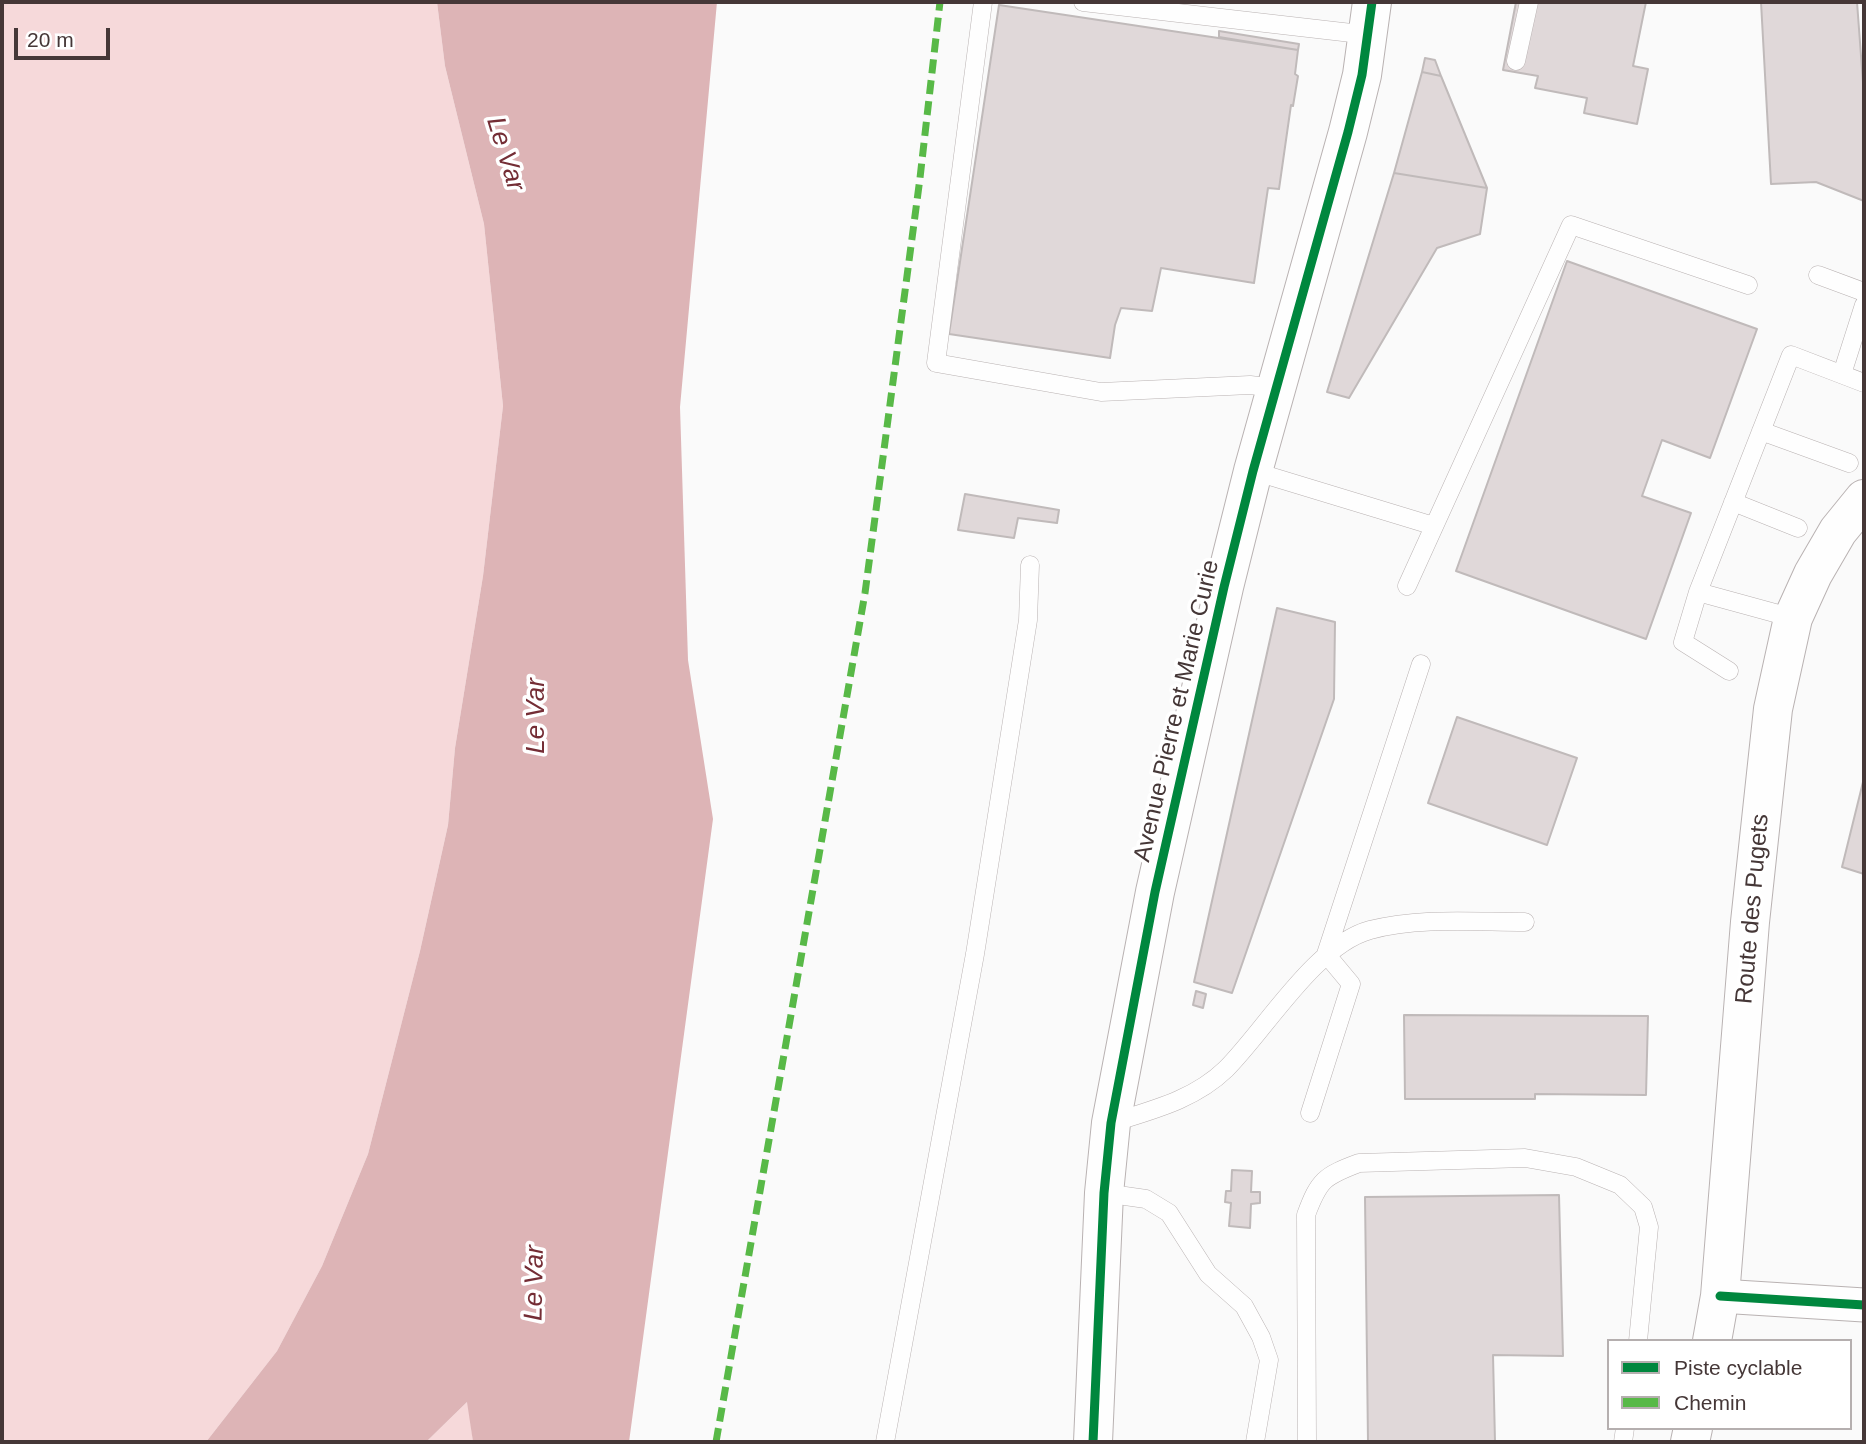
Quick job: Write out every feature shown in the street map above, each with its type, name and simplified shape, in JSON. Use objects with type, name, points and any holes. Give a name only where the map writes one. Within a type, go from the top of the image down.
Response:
[{"type":"main road","name":"Avenue Pierre et Marie Curie","points":[[1093,1442],[1104,1193],[1111,1123],[1155,892],[1224,587],[1253,471],[1349,132],[1371,18]]},
{"type":"main road","name":"Route des Pugets","points":[[1712,1339],[1720,1296],[1750,922],[1773,709],[1793,618],[1813,574],[1838,531],[1864,499]]},
{"type":"street","points":[[1720,1296],[1864,1305]]},
{"type":"lane","points":[[983,2],[936,363],[1101,392],[1250,385],[1276,388]]},
{"type":"lane","points":[[1083,2],[1371,18]]},
{"type":"lane","points":[[1516,61],[1529,2]]},
{"type":"lane","points":[[1407,586],[1571,225],[1748,285]]},
{"type":"lane","points":[[1818,275],[1864,292]]},
{"type":"lane","points":[[1842,374],[1864,304]]},
{"type":"lane","points":[[1730,671],[1683,642],[1698,592],[1791,355],[1864,383]]},
{"type":"lane","points":[[1761,431],[1849,463]]},
{"type":"lane","points":[[1253,471],[1434,526]]},
{"type":"lane","points":[[1733,502],[1798,528]]},
{"type":"lane","points":[[885,1442],[975,954],[1028,620],[1030,565]]},
{"type":"lane","points":[[1698,592],[1793,618]]},
{"type":"lane","points":[[1326,954],[1421,664]]},
{"type":"lane","points":[[1111,1123],[1178,1102],[1224,1070],[1326,954],[1369,930],[1430,922],[1525,922]]},
{"type":"lane","points":[[1310,1113],[1351,984],[1326,954]]},
{"type":"lane","points":[[1307,1442],[1306,1215],[1316,1189],[1333,1172],[1359,1163],[1525,1158],[1576,1167],[1620,1185],[1643,1207],[1649,1227],[1638,1339]]},
{"type":"lane","points":[[1104,1193],[1146,1199],[1169,1213],[1208,1274],[1244,1306],[1261,1337],[1269,1360],[1255,1442]]},
{"type":"shaded area","points":[[2,2],[437,2],[445,66],[484,224],[503,406],[483,576],[455,748],[448,825],[420,951],[368,1154],[322,1266],[277,1351],[206,1442],[2,1442]]},
{"type":"shaded area","points":[[468,1401],[473,1442],[426,1442]]},
{"type":"water","name":"Le Var","points":[[437,2],[717,2],[680,407],[688,660],[713,819],[629,1442],[473,1442],[467,1402],[426,1442],[206,1442],[277,1351],[322,1266],[368,1154],[420,951],[448,825],[455,748],[483,576],[503,406],[484,224],[445,66]]},
{"type":"building","points":[[1516,2],[1646,2],[1633,66],[1648,69],[1637,124],[1584,113],[1587,98],[1535,88],[1538,76],[1503,70]]},
{"type":"building","points":[[1761,2],[1857,2],[1864,96],[1864,201],[1816,182],[1771,184]]},
{"type":"building","points":[[999,5],[1298,50],[1295,74],[1298,76],[1279,189],[1268,188],[1254,283],[1161,268],[1152,311],[1121,308],[1115,325],[1110,358],[949,334]]},
{"type":"building","points":[[1219,31],[1299,44],[1298,50],[1219,37]]},
{"type":"building","points":[[1425,58],[1435,60],[1441,76],[1422,72]]},
{"type":"building","points":[[1422,72],[1441,76],[1487,188],[1394,173]]},
{"type":"building","points":[[1394,173],[1487,188],[1480,234],[1437,248],[1349,398],[1327,392]]},
{"type":"building","points":[[1567,261],[1757,329],[1710,458],[1662,440],[1642,496],[1691,513],[1646,639],[1456,571]]},
{"type":"building","points":[[965,494],[1059,510],[1057,523],[1018,518],[1014,538],[958,530]]},
{"type":"building","points":[[1277,608],[1335,622],[1334,699],[1232,993],[1194,982]]},
{"type":"building","points":[[1457,717],[1577,758],[1547,845],[1428,803]]},
{"type":"building","points":[[1864,778],[1864,874],[1842,867]]},
{"type":"building","points":[[1196,991],[1206,994],[1203,1008],[1193,1005]]},
{"type":"building","points":[[1404,1015],[1648,1016],[1646,1095],[1535,1094],[1535,1099],[1405,1099]]},
{"type":"building","points":[[1232,1170],[1252,1171],[1251,1192],[1260,1192],[1260,1203],[1251,1204],[1250,1228],[1229,1226],[1231,1203],[1225,1202],[1226,1191],[1231,1191]]},
{"type":"building","points":[[1559,1195],[1563,1356],[1493,1355],[1495,1442],[1368,1442],[1365,1197]]},
{"type":"marked path","points":[[716,1442],[865,593],[920,178],[940,2]]},
{"type":"cycle path","points":[[1093,1442],[1104,1193],[1111,1123],[1155,892],[1253,471],[1362,75],[1372,2]]},
{"type":"cycle path","points":[[1720,1296],[1864,1305]]}]
